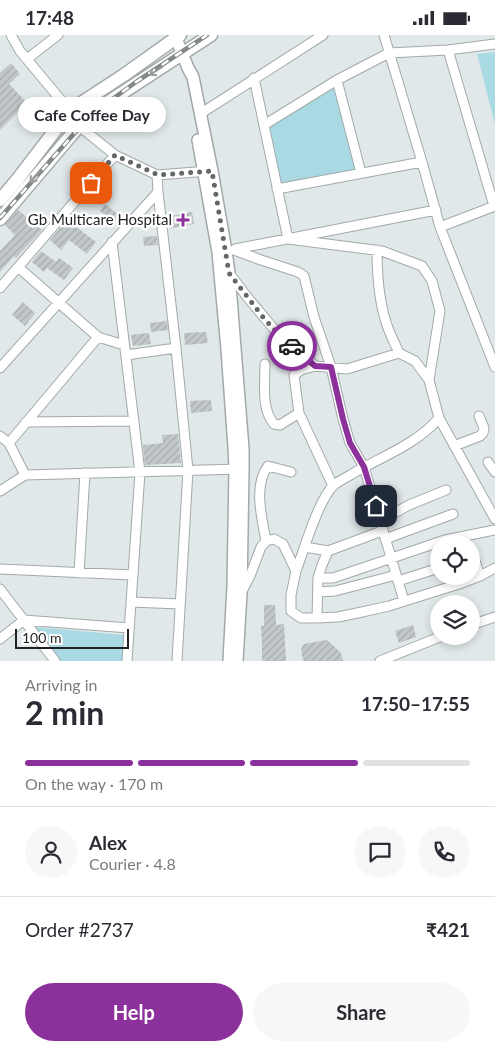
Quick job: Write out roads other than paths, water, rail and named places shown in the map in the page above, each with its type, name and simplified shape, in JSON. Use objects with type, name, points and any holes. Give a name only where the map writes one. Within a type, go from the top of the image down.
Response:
[{"type":"main road","points":[[0,219],[93,111],[211,35]]},
{"type":"main road","points":[[0,200],[70,111],[124,75],[177,36]]},
{"type":"street","points":[[11,35],[20,51],[70,111]]},
{"type":"street","points":[[27,59],[58,35]]},
{"type":"street","points":[[200,114],[323,35]]},
{"type":"street","points":[[384,35],[440,227],[495,367]]},
{"type":"street","points":[[177,36],[188,68],[194,77],[208,171]]},
{"type":"street","points":[[264,125],[337,80],[389,53],[448,50],[495,44]]},
{"type":"street","points":[[440,227],[494,206],[448,50]]},
{"type":"street","points":[[188,68],[186,78],[226,251],[243,449],[240,469],[229,661]]},
{"type":"street","points":[[254,78],[288,239]]},
{"type":"street","points":[[337,80],[361,173]]},
{"type":"street","points":[[79,126],[115,155],[158,175],[208,171]]},
{"type":"street","points":[[0,288],[115,155]]},
{"type":"street","points":[[278,189],[422,161]]},
{"type":"street","points":[[158,175],[158,192],[188,470],[177,661]]},
{"type":"street","points":[[0,368],[158,192]]},
{"type":"street","points":[[226,251],[436,210]]},
{"type":"street","points":[[288,239],[378,250],[422,266],[432,281],[440,311],[429,380]]},
{"type":"street","points":[[112,242],[140,472],[127,661]]},
{"type":"street","points":[[378,250],[377,269],[383,310],[388,328],[399,353],[415,361],[429,380],[439,418],[495,519]]},
{"type":"street","points":[[226,251],[298,272],[304,276],[314,317],[331,367],[350,443],[364,467],[404,601]]},
{"type":"street","points":[[226,251],[227,349],[240,469],[241,593],[237,661]]},
{"type":"street","points":[[18,267],[98,337],[124,345]]},
{"type":"street","points":[[229,273],[279,335],[315,366]]},
{"type":"street","points":[[9,443],[98,337]]},
{"type":"street","points":[[126,355],[176,349]]},
{"type":"street","points":[[333,486],[299,413],[294,375],[301,370],[315,366],[347,369],[399,353]]},
{"type":"street","points":[[265,364],[265,401],[274,424],[280,425],[299,413]]},
{"type":"street","points":[[454,446],[480,436],[483,433],[484,428],[479,416]]},
{"type":"street","points":[[439,418],[415,439],[333,486],[323,501],[296,571],[291,595],[291,611],[301,618],[338,617],[362,613],[456,585]]},
{"type":"street","points":[[26,422],[134,421]]},
{"type":"street","points":[[0,436],[9,443],[26,475]]},
{"type":"street","points":[[488,462],[495,472]]},
{"type":"street","points":[[266,541],[260,500],[264,473],[268,466],[291,472]]},
{"type":"street","points":[[0,491],[26,475],[240,469]]},
{"type":"street","points":[[79,573],[84,473]]},
{"type":"street","points":[[380,521],[409,505],[446,490]]},
{"type":"street","points":[[305,547],[328,551],[453,514]]},
{"type":"street","points":[[480,536],[495,530]]},
{"type":"street","points":[[241,593],[250,576],[260,547],[266,541],[274,539],[283,545],[296,571]]},
{"type":"street","points":[[318,578],[333,578],[430,546]]},
{"type":"street","points":[[317,618],[318,578],[328,551]]},
{"type":"street","points":[[480,576],[495,568]]},
{"type":"street","points":[[0,569],[133,575]]},
{"type":"street","points":[[318,592],[335,591],[430,570]]},
{"type":"street","points":[[0,589],[55,661]]},
{"type":"street","points":[[131,602],[180,604]]},
{"type":"street","points":[[480,622],[495,617]]},
{"type":"street","points":[[0,639],[24,621],[129,628]]},
{"type":"street","points":[[380,661],[430,641]]},
{"type":"railway","points":[[0,218],[79,128],[107,103],[207,35]]},
{"type":"place","name":"Cafe Coffee Day","points":[[91,183]]},
{"type":"place","name":"Gb Multicare Hospital","points":[[183,220]]}]
